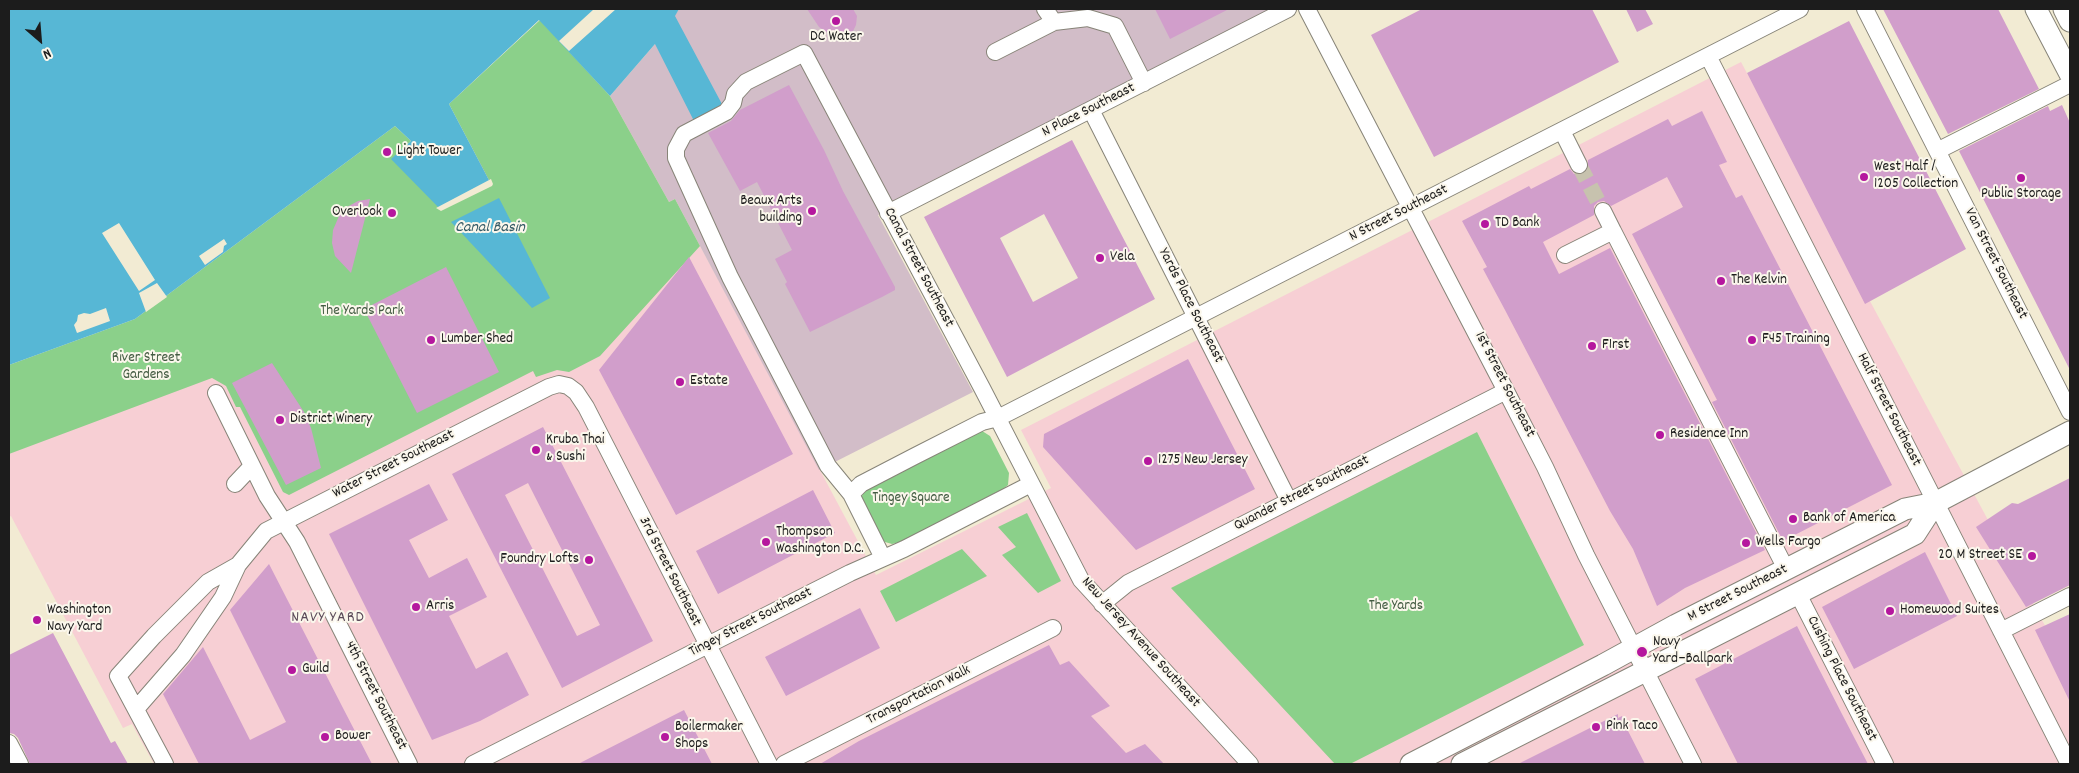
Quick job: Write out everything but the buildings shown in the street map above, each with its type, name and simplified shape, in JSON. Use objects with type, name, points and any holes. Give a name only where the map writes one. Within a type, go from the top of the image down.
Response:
[{"type":"main road","points":[[2036,9],[2070,74]]},
{"type":"main road","points":[[2064,9],[2070,21]]},
{"type":"main road","name":"M Street Southeast","points":[[1411,764],[1676,625],[1905,509],[1935,503],[2070,432]]},
{"type":"main road","name":"M Street Southeast","points":[[1462,764],[1915,534],[1935,503]]},
{"type":"street","name":"N Place Southeast","points":[[888,213],[1288,9]]},
{"type":"street","name":"1st Street Southeast","points":[[1307,9],[1506,390],[1693,764]]},
{"type":"street","name":"N Street Southeast","points":[[851,494],[861,484],[906,460],[976,425],[998,418],[1800,9]]},
{"type":"street","name":"Van Street Southeast","points":[[1865,9],[2070,412]]},
{"type":"street","points":[[994,52],[1050,15],[1088,18],[1115,26],[1144,83]]},
{"type":"street","name":"Canal Street Southeast","points":[[851,494],[828,466],[730,277],[676,158],[676,149],[684,134],[726,112],[733,103],[735,94],[746,82],[804,53],[1032,484]]},
{"type":"street","name":"Half Street Southeast","points":[[1708,56],[2066,762]]},
{"type":"street","points":[[1938,151],[2070,84]]},
{"type":"street","name":"Yards Place Southeast","points":[[1091,110],[1289,501]]},
{"type":"street","points":[[1562,131],[1579,165]]},
{"type":"street","points":[[1602,211],[1786,569]]},
{"type":"street","points":[[1565,255],[1613,231]]},
{"type":"street","name":"Water Street Southeast","points":[[136,709],[192,642],[224,597],[238,565],[266,531],[549,387],[564,385]]},
{"type":"street","name":"3rd Street Southeast","points":[[564,385],[576,392],[586,407],[769,764]]},
{"type":"street","name":"Quander Street Southeast","points":[[1102,604],[1128,583],[1506,390]]},
{"type":"street","name":"4th Street Southeast","points":[[216,393],[267,496],[297,542],[410,764]]},
{"type":"street","points":[[235,484],[252,466]]},
{"type":"street","name":"Tingey Street Southeast","points":[[473,764],[850,573],[1032,484]]},
{"type":"street","name":"New Jersey Avenue Southeast","points":[[1032,484],[1076,572],[1102,604],[1250,764]]},
{"type":"street","points":[[851,494],[883,558]]},
{"type":"street","name":"Water Street Southeast","points":[[165,764],[118,676],[154,636],[208,582],[238,565]]},
{"type":"street","name":"Cushing Place Southeast","points":[[1798,594],[1885,764]]},
{"type":"street","points":[[2001,631],[2070,596]]},
{"type":"street","name":"Transportation Walk","points":[[784,764],[1053,628]]},
{"type":"street","points":[[9,743],[20,764]]},
{"type":"shaded area","points":[[679,9],[1283,9],[878,215],[973,392],[819,470],[675,199],[669,202],[610,96],[655,44]]},
{"type":"shaded area","points":[[1741,62],[2070,672],[2070,764],[154,764],[132,724],[123,728],[11,516],[9,517],[9,399],[610,96],[669,202],[675,199],[876,575],[1051,488],[1021,430]]},
{"type":"green space","name":"The Yards Park","points":[[540,20],[610,96],[669,202],[675,199],[700,246],[600,356],[569,372],[557,370],[536,377],[533,371],[289,495],[283,492],[240,407],[236,407],[226,386],[212,378],[9,454],[9,365],[135,319],[395,126],[411,141],[392,159],[491,184],[449,104]]},
{"type":"green space","name":"Tingey Square","points":[[979,429],[990,436],[1009,473],[1008,485],[900,542],[892,544],[885,542],[880,537],[862,503],[864,490]]},
{"type":"green space","name":"The Yards","points":[[1477,432],[1584,645],[1350,764],[1335,764],[1171,588]]},
{"type":"green space","points":[[1027,513],[1061,581],[1038,593],[1002,555],[1016,547],[998,527]]},
{"type":"green space","points":[[962,549],[987,576],[896,622],[880,591]]},
{"type":"water","points":[[9,9],[679,9],[675,16],[723,106],[694,121],[655,44],[610,96],[539,20],[449,104],[491,184],[440,209],[391,159],[411,141],[395,126],[135,319],[9,365]]},
{"type":"water","name":"Canal Basin","points":[[499,198],[550,298],[532,308],[451,222]]},
{"type":"pier","points":[[594,9],[616,9],[569,51],[559,41]]},
{"type":"pier","points":[[491,179],[492,186],[441,211],[436,208]]},
{"type":"pier","points":[[119,223],[155,280],[139,291],[102,233]]},
{"type":"pier","points":[[224,239],[227,244],[224,246],[223,252],[205,265],[199,256]]},
{"type":"pier","points":[[157,283],[167,297],[146,312],[139,293]]},
{"type":"pier","points":[[106,308],[110,321],[77,333],[74,325],[78,315],[90,314]]},
{"type":"tunnel","points":[[1579,165],[1603,211]]},
{"type":"place","name":"DC Water","points":[[836,21]]},
{"type":"place","name":"Light Tower","points":[[387,152]]},
{"type":"place","name":"West Half / 1205 Collection","points":[[1864,177]]},
{"type":"place","name":"Public Storage","points":[[2021,178]]},
{"type":"place","name":"Beaux Arts building","points":[[812,211]]},
{"type":"place","name":"Overlook","points":[[392,213]]},
{"type":"place","name":"TD Bank","points":[[1485,224]]},
{"type":"place","name":"Vela","points":[[1100,258]]},
{"type":"place","name":"The Kelvin","points":[[1721,281]]},
{"type":"place","name":"Lumber Shed","points":[[431,340]]},
{"type":"place","name":"F45 Training","points":[[1752,340]]},
{"type":"place","name":"F1rst","points":[[1592,346]]},
{"type":"place","name":"Estate","points":[[680,382]]},
{"type":"place","name":"District Winery","points":[[280,420]]},
{"type":"place","name":"Residence Inn","points":[[1660,435]]},
{"type":"place","name":"Kruba Thai & Sushi","points":[[536,450]]},
{"type":"place","name":"1275 New Jersey","points":[[1148,461]]},
{"type":"place","name":"Bank of America","points":[[1793,519]]},
{"type":"place","name":"Thompson Washington D.C.","points":[[766,542]]},
{"type":"place","name":"Wells Fargo","points":[[1746,543]]},
{"type":"place","name":"20 M Street SE","points":[[2032,556]]},
{"type":"place","name":"Foundry Lofts","points":[[589,560]]},
{"type":"place","name":"Arris","points":[[416,607]]},
{"type":"place","name":"Homewood Suites","points":[[1890,611]]},
{"type":"place","name":"Washington Navy Yard","points":[[37,620]]},
{"type":"place","name":"Navy Yard–Ballpark","points":[[1642,652]]},
{"type":"place","name":"Guild","points":[[292,670]]},
{"type":"place","name":"Pink Taco","points":[[1596,727]]},
{"type":"place","name":"Bower","points":[[325,737]]},
{"type":"place","name":"Boilermaker Shops","points":[[665,737]]},
{"type":"district","name":"NAVY YARD","points":[[328,619]]},
{"type":"park label","name":"River Street Gardens","points":[[146,368]]}]
